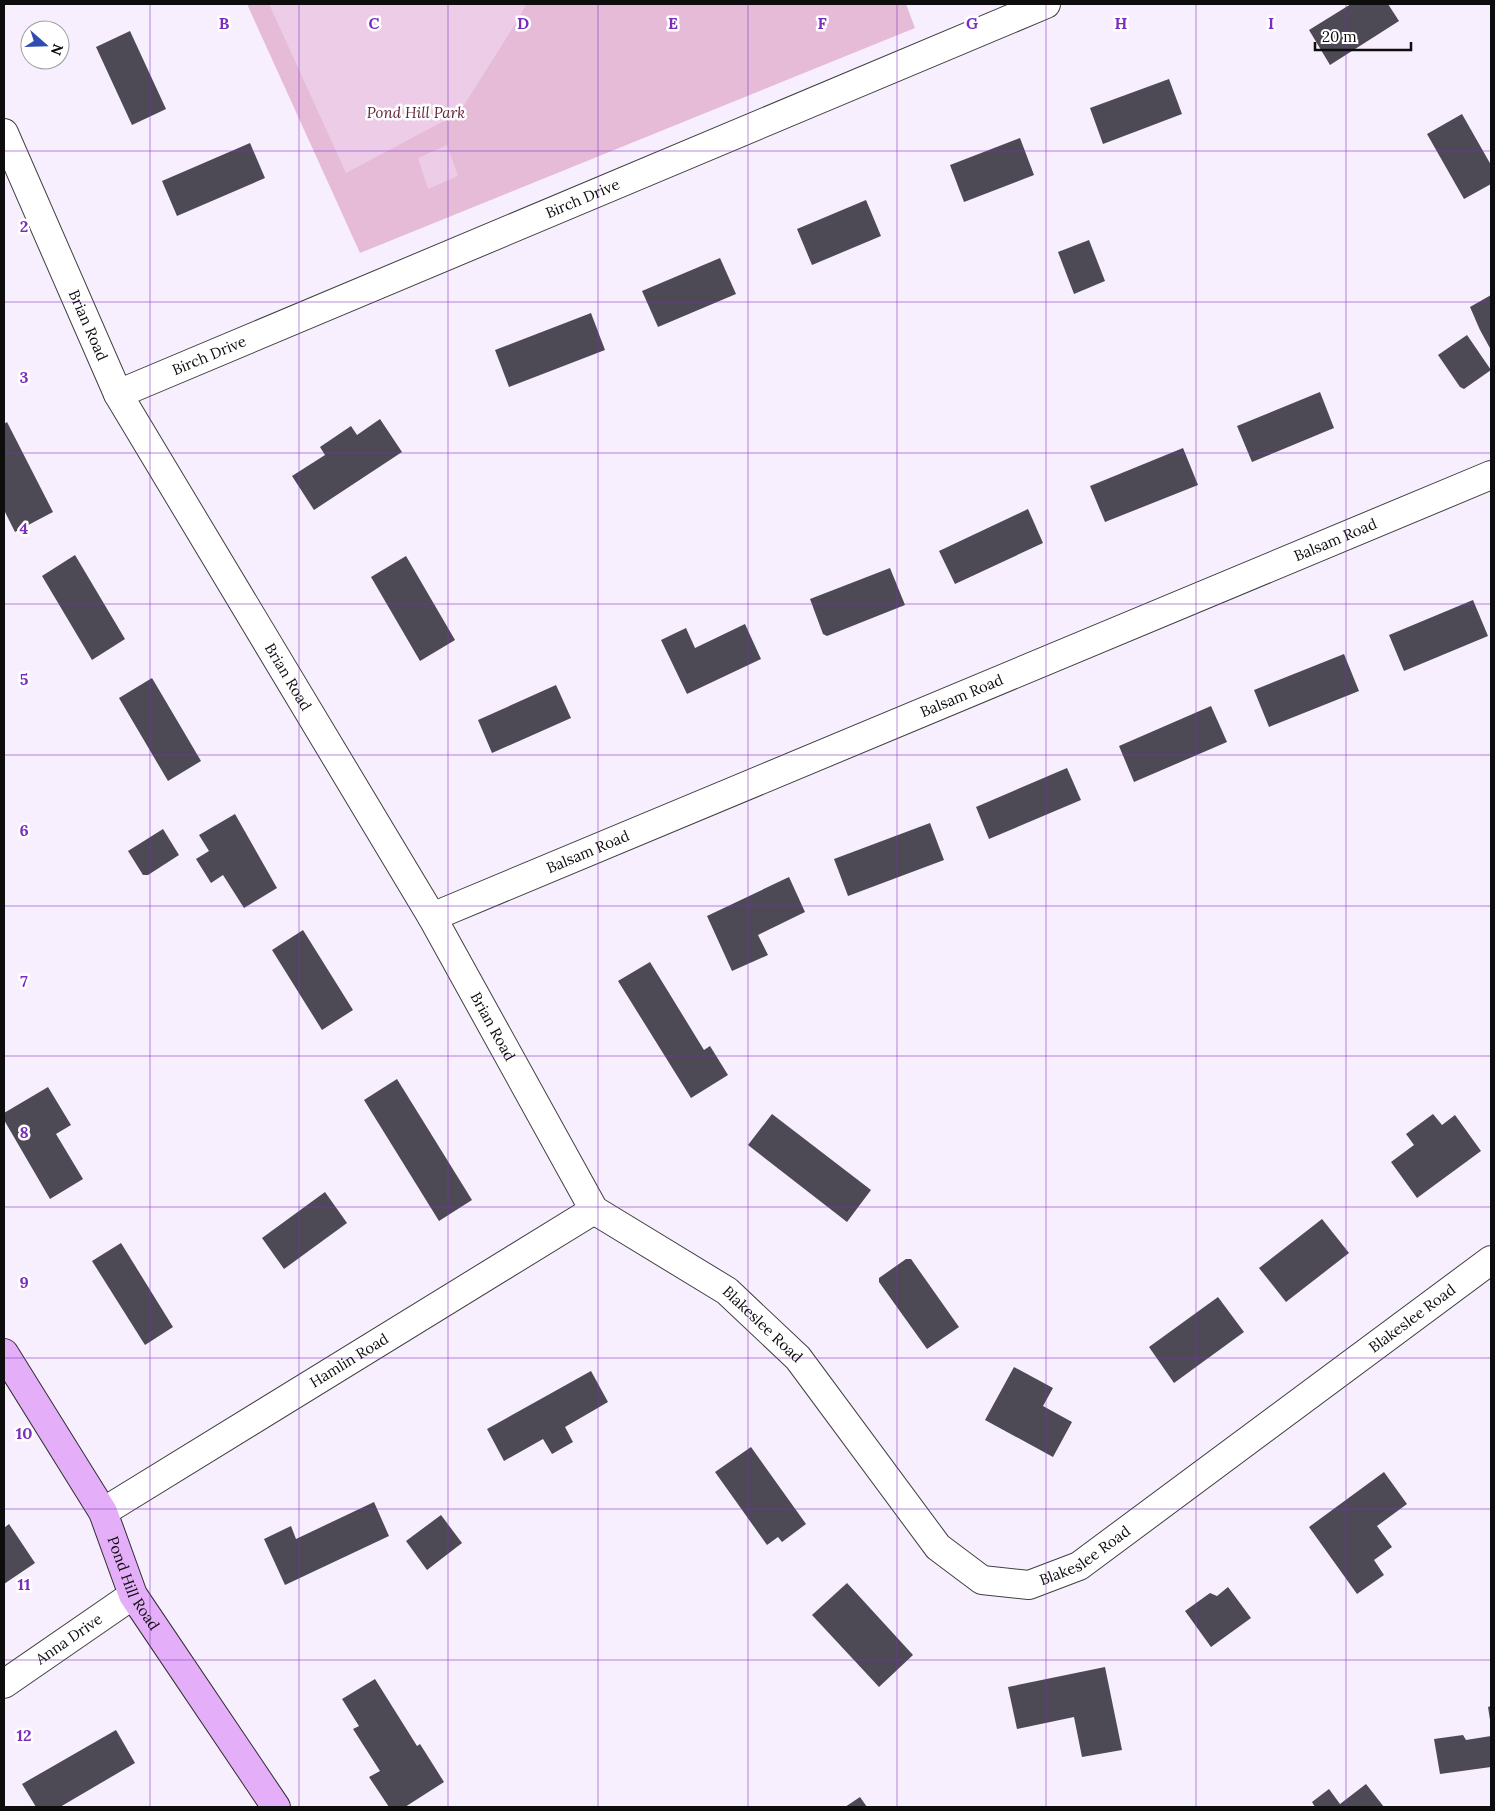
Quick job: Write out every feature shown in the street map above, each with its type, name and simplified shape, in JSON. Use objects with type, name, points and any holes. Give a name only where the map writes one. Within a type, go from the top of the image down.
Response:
[{"type":"main road","name":"Pond Hill Road","points":[[4,1353],[103,1512],[133,1595],[276,1807]]},
{"type":"street","name":"Birch Drive","points":[[118,394],[1046,4]]},
{"type":"street","name":"Brian Road","points":[[4,133],[118,394],[432,917],[594,1210]]},
{"type":"street","name":"Balsam Road","points":[[432,917],[1491,475]]},
{"type":"street","name":"Blakeslee Road","points":[[594,1210],[727,1291],[798,1358],[938,1547],[982,1580],[1029,1585],[1079,1566],[1491,1260]]},
{"type":"street","name":"Hamlin Road","points":[[103,1512],[594,1210]]},
{"type":"street","name":"Anna Drive","points":[[4,1684],[133,1595]]},
{"type":"green space","name":"Pond Hill Park","points":[[247,4],[906,4],[915,28],[360,253]]},
{"type":"green space","points":[[269,4],[526,4],[459,113],[346,173]]},
{"type":"green space","points":[[447,145],[458,176],[428,189],[418,158]]},
{"type":"building","points":[[1351,4],[1388,4],[1399,21],[1330,65],[1309,30]]},
{"type":"building","points":[[130,31],[166,109],[132,125],[96,47]]},
{"type":"building","points":[[1169,79],[1182,114],[1103,144],[1090,108]]},
{"type":"building","points":[[1462,114],[1491,165],[1491,184],[1464,199],[1427,134]]},
{"type":"building","points":[[1020,138],[1034,175],[964,202],[950,165]]},
{"type":"building","points":[[250,143],[265,178],[177,216],[162,181]]},
{"type":"building","points":[[866,200],[881,236],[812,265],[797,229]]},
{"type":"building","points":[[1089,240],[1105,281],[1074,294],[1058,252]]},
{"type":"building","points":[[720,258],[736,294],[658,327],[642,291]]},
{"type":"building","points":[[1491,295],[1491,350],[1470,307]]},
{"type":"building","points":[[591,313],[605,350],[509,387],[495,350]]},
{"type":"building","points":[[1467,335],[1491,370],[1464,389],[1460,387],[1438,355]]},
{"type":"building","points":[[1320,392],[1334,428],[1252,462],[1237,426]]},
{"type":"building","points":[[380,419],[402,452],[314,510],[292,476],[325,455],[320,447],[351,426],[357,435]]},
{"type":"building","points":[[7,422],[53,512],[15,532],[4,510],[4,424]]},
{"type":"building","points":[[1183,448],[1198,485],[1105,522],[1090,486]]},
{"type":"building","points":[[1028,509],[1043,543],[955,584],[939,551]]},
{"type":"building","points":[[75,555],[125,639],[92,660],[42,576]]},
{"type":"building","points":[[406,556],[455,640],[420,661],[371,577]]},
{"type":"building","points":[[890,568],[905,605],[827,636],[823,634],[810,599]]},
{"type":"building","points":[[1473,600],[1488,636],[1404,671],[1389,635]]},
{"type":"building","points":[[745,624],[761,659],[687,694],[661,640],[686,628],[695,648]]},
{"type":"building","points":[[1344,654],[1359,691],[1269,727],[1254,690]]},
{"type":"building","points":[[152,678],[201,761],[168,781],[119,698]]},
{"type":"building","points":[[556,685],[571,718],[492,753],[478,720]]},
{"type":"building","points":[[1211,706],[1227,742],[1134,782],[1119,746]]},
{"type":"building","points":[[1067,768],[1081,800],[989,839],[976,807]]},
{"type":"building","points":[[235,814],[277,888],[244,908],[223,875],[211,883],[196,859],[209,851],[199,835]]},
{"type":"building","points":[[930,823],[944,860],[848,896],[834,859]]},
{"type":"building","points":[[163,829],[179,855],[148,875],[143,875],[128,851]]},
{"type":"building","points":[[789,877],[805,912],[758,935],[768,955],[732,971],[707,916]]},
{"type":"building","points":[[303,930],[353,1010],[322,1030],[272,950]]},
{"type":"building","points":[[650,962],[704,1050],[710,1046],[728,1075],[691,1098],[618,981]]},
{"type":"building","points":[[397,1079],[472,1200],[439,1221],[364,1100]]},
{"type":"building","points":[[48,1087],[71,1125],[56,1134],[83,1179],[50,1199],[4,1120],[4,1113]]},
{"type":"building","points":[[772,1114],[871,1190],[847,1222],[748,1145]]},
{"type":"building","points":[[1433,1114],[1442,1125],[1455,1115],[1481,1151],[1417,1198],[1391,1162],[1414,1145],[1406,1134]]},
{"type":"building","points":[[325,1192],[347,1223],[284,1269],[262,1238]]},
{"type":"building","points":[[1322,1219],[1349,1253],[1286,1302],[1259,1268]]},
{"type":"building","points":[[121,1243],[173,1327],[145,1345],[92,1261]]},
{"type":"building","points":[[906,1259],[911,1259],[959,1327],[927,1349],[879,1282],[879,1278]]},
{"type":"building","points":[[1218,1297],[1244,1332],[1174,1383],[1149,1347]]},
{"type":"building","points":[[1014,1367],[1053,1388],[1043,1406],[1072,1422],[1053,1457],[985,1420]]},
{"type":"building","points":[[591,1371],[608,1402],[565,1427],[573,1442],[552,1454],[543,1439],[504,1461],[487,1429]]},
{"type":"building","points":[[751,1447],[806,1524],[782,1542],[778,1537],[767,1545],[715,1472]]},
{"type":"building","points":[[1384,1472],[1407,1504],[1377,1526],[1392,1547],[1374,1560],[1384,1575],[1357,1594],[1309,1527]]},
{"type":"building","points":[[374,1502],[389,1536],[285,1585],[264,1539],[291,1526],[296,1539]]},
{"type":"building","points":[[441,1515],[462,1543],[427,1570],[406,1541]]},
{"type":"building","points":[[9,1524],[35,1563],[4,1584],[4,1528]]},
{"type":"building","points":[[847,1583],[913,1655],[879,1687],[812,1615]]},
{"type":"building","points":[[1228,1587],[1251,1618],[1211,1647],[1185,1611],[1210,1593],[1217,1596]]},
{"type":"building","points":[[1105,1667],[1122,1750],[1082,1757],[1074,1717],[1017,1729],[1008,1687]]},
{"type":"building","points":[[375,1679],[417,1746],[420,1744],[444,1782],[405,1807],[389,1807],[369,1777],[380,1771],[353,1729],[359,1726],[342,1699]]},
{"type":"building","points":[[1491,1706],[1491,1720],[1490,1720],[1488,1707]]},
{"type":"building","points":[[116,1730],[135,1763],[60,1807],[36,1807],[22,1784]]},
{"type":"building","points":[[1463,1735],[1466,1740],[1491,1736],[1491,1767],[1440,1774],[1434,1739]]},
{"type":"building","points":[[1366,1784],[1384,1807],[1315,1807],[1312,1802],[1329,1789],[1340,1804]]},
{"type":"building","points":[[860,1797],[867,1807],[845,1807]]}]
